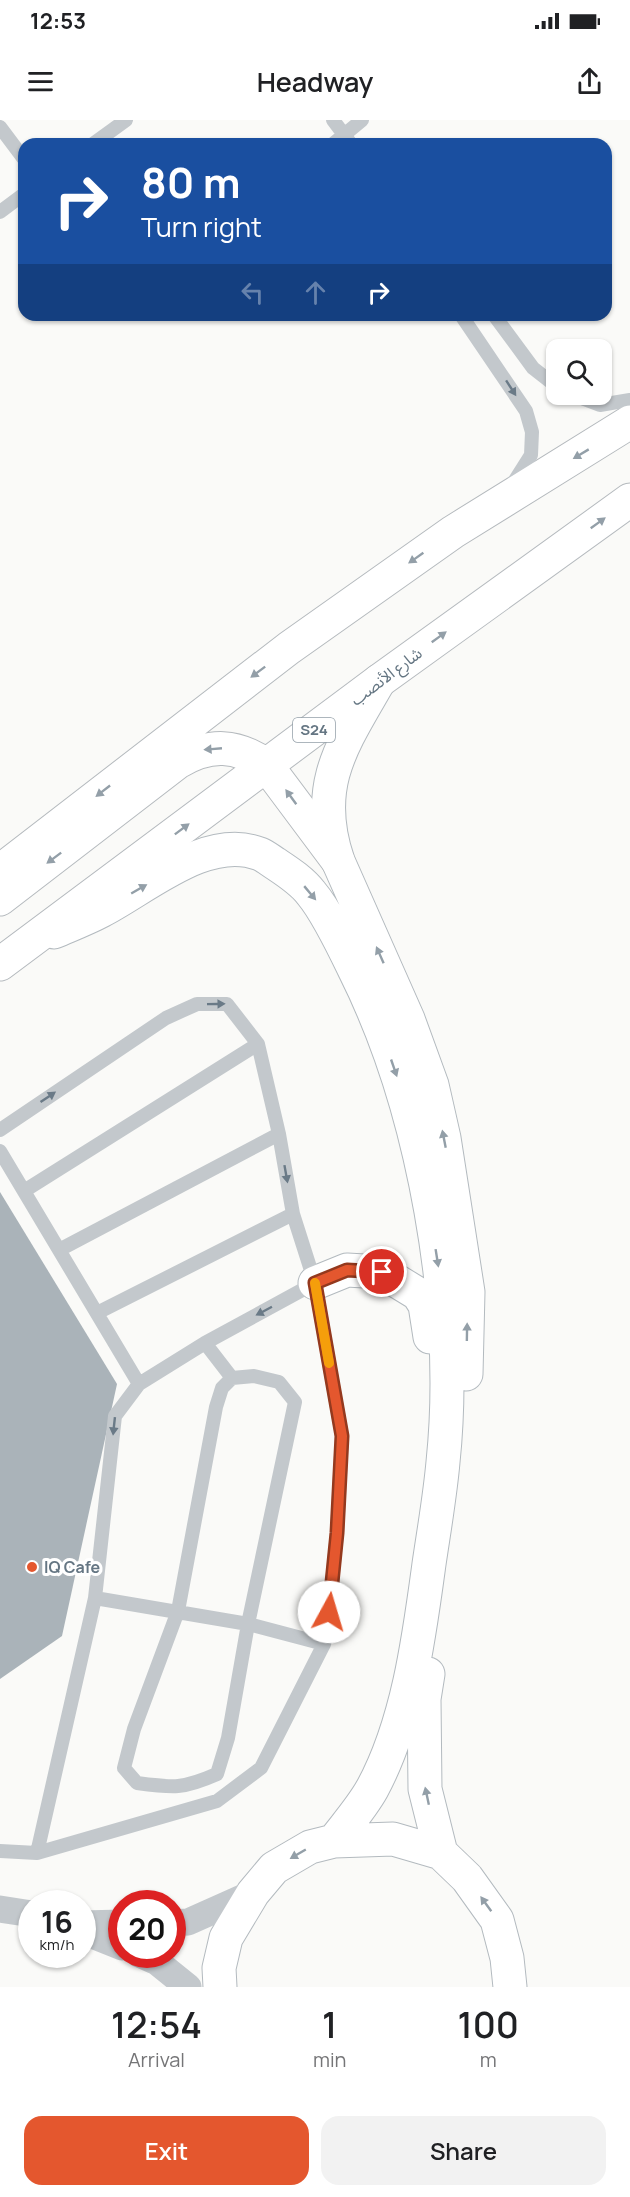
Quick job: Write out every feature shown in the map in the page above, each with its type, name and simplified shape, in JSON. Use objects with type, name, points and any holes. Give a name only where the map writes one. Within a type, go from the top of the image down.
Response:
[{"type":"main road","points":[[0,871],[289,648],[453,532],[630,423]]},
{"type":"main road","name":"شارع الأنصب","points":[[0,964],[379,681],[630,500]]},
{"type":"main road","points":[[379,681],[344,742],[336,762],[330,782],[328,823],[338,861],[408,1019],[432,1085],[444,1138],[468,1292],[464,1469],[454,1539],[424,1699],[425,1789],[441,1853]]},
{"type":"main road","points":[[0,899],[178,762],[191,754],[220,748],[239,750],[267,766],[338,861]]},
{"type":"main road","points":[[30,942],[100,911],[188,860],[226,848],[260,854],[288,871],[311,893],[339,939],[374,1010],[410,1114],[429,1203],[441,1283],[447,1380],[444,1460],[422,1614],[406,1695],[388,1754],[371,1791],[334,1841]]},
{"type":"main road","points":[[315,1283],[347,1270],[366,1270],[382,1272],[418,1294],[425,1305],[428,1320],[444,1460]]},
{"type":"main road","points":[[220,1987],[219,1968],[225,1938],[253,1893],[274,1868],[310,1847],[334,1841],[393,1839],[441,1853],[467,1878],[497,1920],[508,1972],[535,1987]]},
{"type":"street","points":[[186,1923],[253,1893]]},
{"type":"street","points":[[0,1909],[18,1912]]},
{"type":"street","points":[[164,1968],[188,1987]]},
{"type":"lane","points":[[101,138],[126,120]]},
{"type":"lane","points":[[333,120],[347,138]]},
{"type":"lane","points":[[349,138],[362,120]]},
{"type":"lane","points":[[0,128],[18,151]]},
{"type":"lane","points":[[0,212],[18,198]]},
{"type":"lane","points":[[453,532],[510,489],[531,455],[532,432],[526,411],[465,321]]},
{"type":"lane","points":[[498,321],[533,368],[546,378]]},
{"type":"lane","points":[[612,403],[630,400]]},
{"type":"lane","points":[[0,1130],[166,1018],[196,1004],[227,1004],[258,1044],[279,1134],[293,1214],[315,1283],[342,1436],[337,1533],[324,1644],[261,1767],[217,1801],[37,1854],[0,1851]]},
{"type":"lane","points":[[24,1191],[258,1044]]},
{"type":"lane","points":[[59,1250],[279,1134]]},
{"type":"lane","points":[[0,1151],[139,1384]]},
{"type":"lane","points":[[97,1313],[293,1214]]},
{"type":"lane","points":[[37,1854],[95,1598],[115,1416],[139,1384],[205,1343],[315,1283]]},
{"type":"lane","points":[[205,1343],[232,1378]]},
{"type":"lane","points":[[254,1377],[279,1382],[295,1402],[248,1624],[228,1738],[217,1774],[194,1784],[171,1788],[137,1783],[124,1768],[134,1729],[178,1611],[216,1407],[222,1388],[232,1378],[254,1377]]},
{"type":"lane","points":[[95,1598],[248,1624],[324,1644]]},
{"type":"building","points":[[0,1192],[117,1384],[62,1636],[0,1679]]},
{"type":"slow traffic","points":[[315,1283],[329,1363]]},
{"type":"place","name":"IQ Cafe","points":[[32,1567]]},
{"type":"route","points":[[329,1612],[337,1533],[342,1436],[315,1283],[347,1270],[382,1272]]}]
